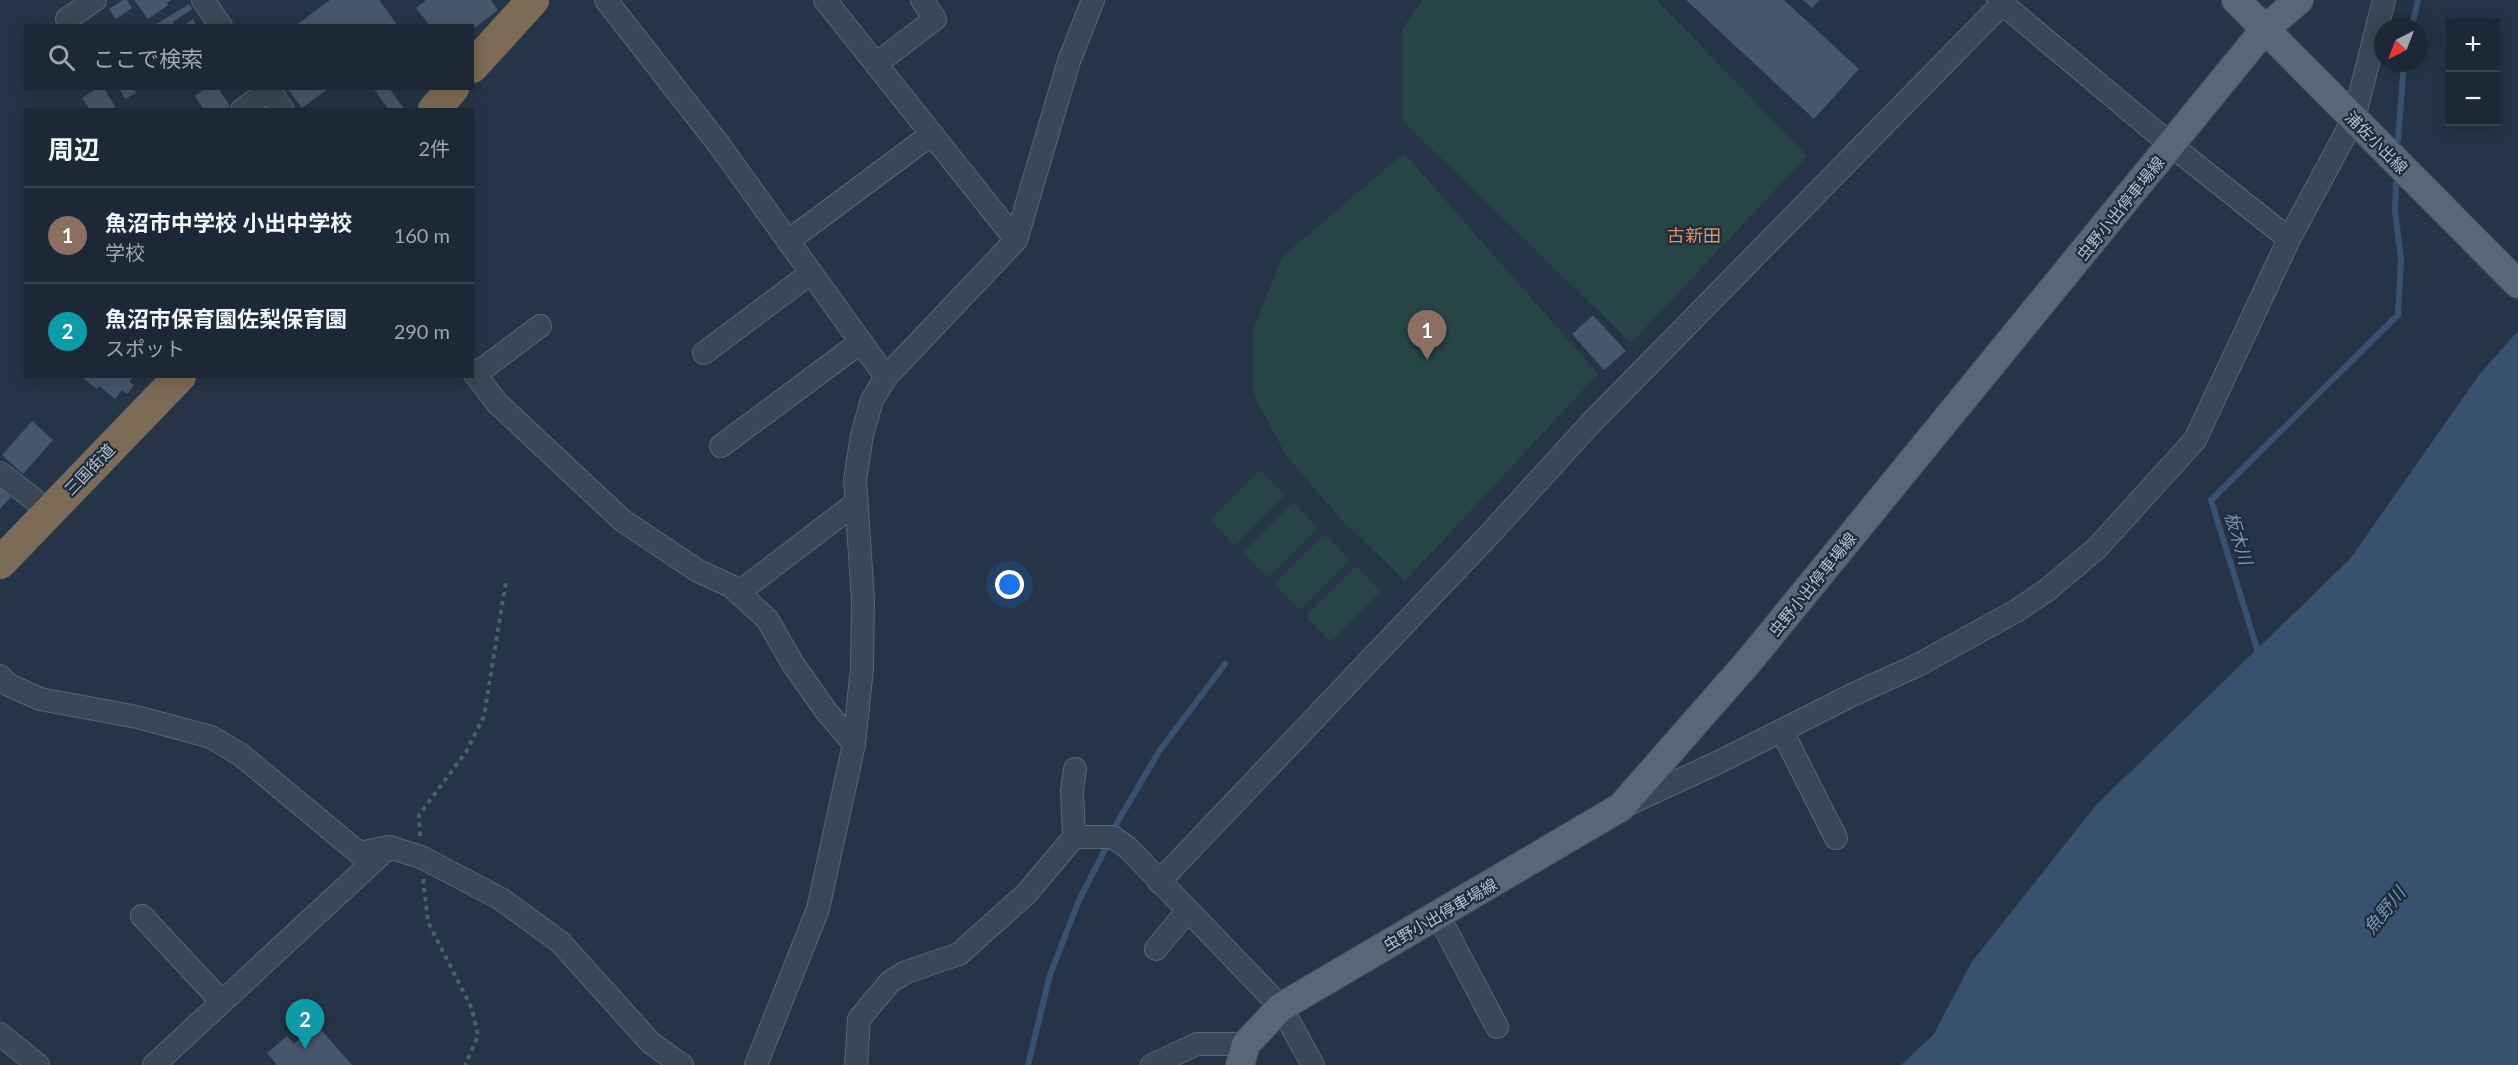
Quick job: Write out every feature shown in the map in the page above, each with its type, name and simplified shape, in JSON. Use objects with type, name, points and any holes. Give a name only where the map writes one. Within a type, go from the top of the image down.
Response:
[{"type":"highway","points":[[474,65],[533,0]]},
{"type":"highway","points":[[436,108],[451,90]]},
{"type":"highway","name":"三国街道","points":[[0,563],[178,378]]},
{"type":"main road","name":"浦佐小出線","points":[[2236,0],[2516,282]]},
{"type":"main road","name":"虫野小出停車場線","points":[[1243,1055],[1281,1007],[1621,807],[1749,661],[2265,29],[2299,0]]},
{"type":"street","points":[[67,19],[95,0]]},
{"type":"street","points":[[203,0],[220,24]]},
{"type":"street","points":[[606,0],[720,146],[886,377]]},
{"type":"street","points":[[825,0],[1016,240]]},
{"type":"street","points":[[876,64],[935,19],[922,0]]},
{"type":"street","points":[[756,1065],[818,909],[854,744],[862,668],[863,600],[855,480],[862,435],[872,400],[886,377],[1016,240],[1069,61],[1093,0]]},
{"type":"street","points":[[1621,807],[1918,665],[2016,611],[2047,590],[2097,548],[2195,440],[2289,238],[2354,118],[2384,0]]},
{"type":"street","points":[[1159,882],[1490,534],[1591,423],[2002,1],[2171,145],[2289,238]]},
{"type":"street","points":[[244,108],[267,90]]},
{"type":"street","points":[[269,90],[282,108]]},
{"type":"street","points":[[788,241],[932,134]]},
{"type":"street","points":[[704,353],[812,273]]},
{"type":"street","points":[[540,326],[474,372],[496,403],[622,520],[698,571],[731,586],[767,619],[793,664],[826,711],[854,744]]},
{"type":"street","points":[[721,446],[861,342]]},
{"type":"street","points":[[0,473],[49,511]]},
{"type":"street","points":[[738,593],[856,503]]},
{"type":"street","points":[[0,676],[9,685],[40,699],[136,717],[211,737],[241,755],[358,853],[389,847],[421,857],[501,899],[560,942],[651,1043],[682,1065]]},
{"type":"street","points":[[1782,731],[1836,838]]},
{"type":"street","points":[[856,1065],[859,1019],[890,982],[906,972],[959,954],[1027,893],[1074,837],[1072,790],[1075,769]]},
{"type":"street","points":[[1074,837],[1105,837],[1128,848],[1281,1007],[1313,1065]]},
{"type":"street","points":[[154,1065],[389,847]]},
{"type":"street","points":[[1156,949],[1187,911]]},
{"type":"street","points":[[1438,915],[1497,1027]]},
{"type":"street","points":[[142,916],[222,1002]]},
{"type":"street","points":[[3,1041],[38,1065]]},
{"type":"street","points":[[1152,1065],[1197,1044],[1243,1055]]},
{"type":"path","points":[[465,1065],[478,1036],[472,1009],[428,922],[419,815],[466,752],[484,716],[506,581]]},
{"type":"green space","points":[[1422,0],[1657,0],[1807,156],[1631,343],[1402,120],[1402,29]]},
{"type":"green space","points":[[1404,153],[1598,374],[1405,581],[1340,518],[1286,455],[1254,396],[1253,330],[1282,257]]},
{"type":"green space","points":[[1260,470],[1285,495],[1235,546],[1210,520]]},
{"type":"green space","points":[[1293,502],[1318,528],[1268,578],[1243,552]]},
{"type":"green space","points":[[1325,534],[1350,560],[1300,610],[1274,584]]},
{"type":"green space","points":[[1356,566],[1381,592],[1331,642],[1305,616]]},
{"type":"water","name":"魚野川","points":[[2518,331],[2518,1065],[1901,1065],[1934,1034],[1971,963],[2096,805],[2350,559],[2479,375]]},
{"type":"building","points":[[127,0],[132,8],[116,19],[109,9]]},
{"type":"building","points":[[134,0],[171,0],[167,3],[168,5],[148,19]]},
{"type":"building","points":[[330,0],[379,0],[397,24],[298,24]]},
{"type":"building","points":[[426,0],[491,0],[498,10],[474,28],[474,24],[428,24],[416,8]]},
{"type":"building","points":[[1686,0],[1784,0],[1859,69],[1814,119]]},
{"type":"building","points":[[1803,0],[1819,0],[1812,8]]},
{"type":"building","points":[[189,4],[192,9],[173,22],[174,24],[156,24]]},
{"type":"building","points":[[193,19],[196,24],[186,24]]},
{"type":"building","points":[[94,90],[105,90],[116,108],[89,108],[82,98]]},
{"type":"building","points":[[120,90],[135,90],[136,93],[125,99]]},
{"type":"building","points":[[203,90],[219,90],[230,106],[228,108],[203,108],[195,96]]},
{"type":"building","points":[[288,90],[326,90],[302,108]]},
{"type":"building","points":[[374,90],[390,90],[404,108],[388,108]]},
{"type":"building","points":[[1593,315],[1626,351],[1604,370],[1572,334]]},
{"type":"building","points":[[83,378],[132,378],[129,382],[134,385],[127,394],[122,390],[115,399],[99,386],[97,389]]},
{"type":"building","points":[[32,421],[53,440],[23,474],[2,455]]},
{"type":"building","points":[[0,488],[11,497],[0,509]]},
{"type":"building","points":[[316,1024],[352,1065],[277,1065],[267,1053],[287,1036],[294,1044]]},
{"type":"waterway","name":"板木川","points":[[2414,18],[2418,0]]},
{"type":"waterway","name":"板木川","points":[[2398,140],[2403,72]]},
{"type":"waterway","name":"板木川","points":[[2259,655],[2211,500],[2398,315],[2401,259],[2395,211],[2396,183]]},
{"type":"waterway","points":[[1111,833],[1160,750],[1225,664]]},
{"type":"waterway","points":[[1028,1065],[1050,975],[1079,900],[1109,842]]},
{"type":"place","name":"魚沼市中学校 小出中学校","points":[[1427,360]]},
{"type":"place","name":"魚沼市保育園佐梨保育園","points":[[305,1049]]},
{"type":"district","name":"古新田","points":[[1694,235]]}]
